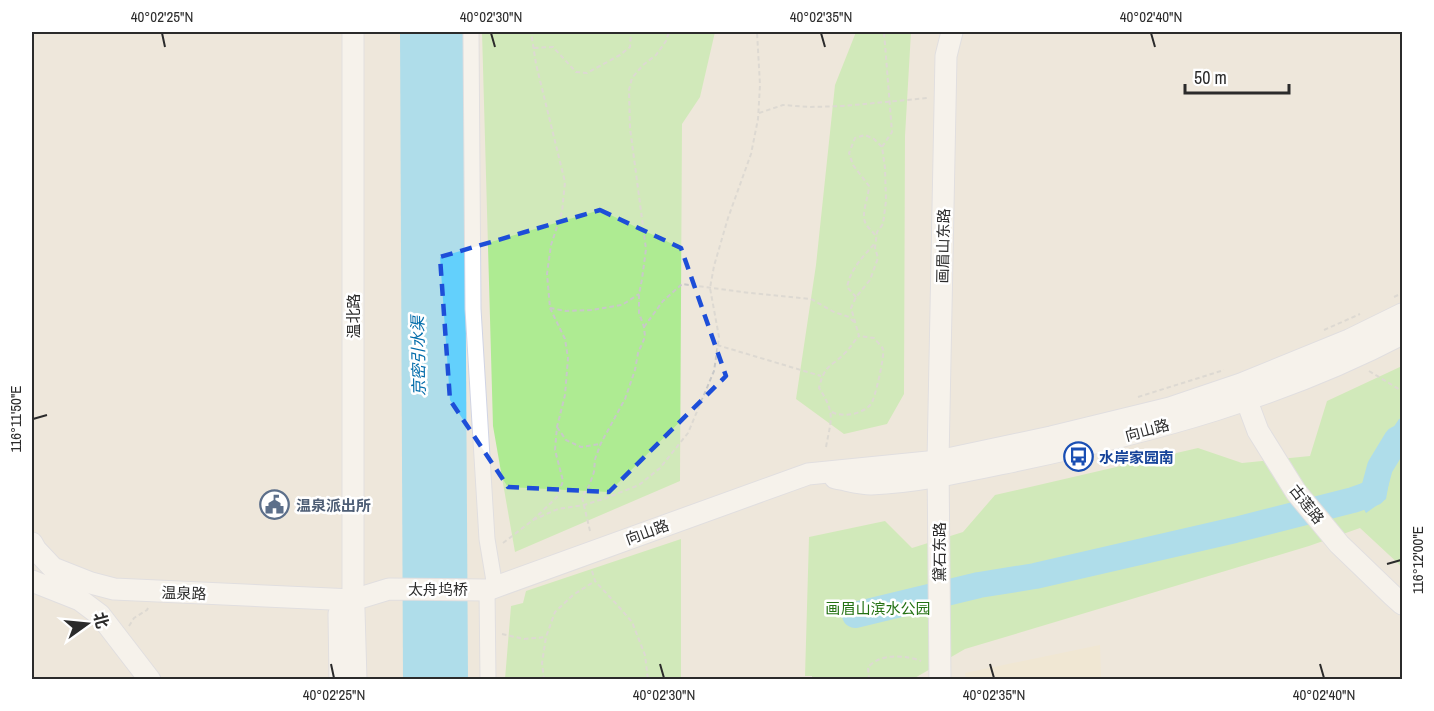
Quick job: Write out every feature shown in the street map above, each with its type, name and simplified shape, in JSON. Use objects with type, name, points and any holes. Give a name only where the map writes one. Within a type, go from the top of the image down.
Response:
[{"type":"main road","name":"温北路","points":[[353,32],[352,600],[356,680]]},
{"type":"main road","name":"画眉山东路","points":[[938,469],[946,56],[952,32]]},
{"type":"main road","name":"向山路","points":[[491,588],[808,474],[938,469],[1051,437],[1170,408],[1238,385],[1349,340],[1395,307]]},
{"type":"main road","name":"向山路","points":[[1238,385],[1363,355],[1402,334]]},
{"type":"main road","name":"古莲路","points":[[1238,385],[1258,431],[1296,492],[1339,544],[1402,604]]},
{"type":"main road","name":"黛石东路","points":[[938,469],[940,680]]},
{"type":"main road","name":"温泉路","points":[[32,543],[53,568],[91,583],[114,589],[352,600]]},
{"type":"main road","points":[[32,581],[81,600],[100,615],[150,680]]},
{"type":"main road","name":"太舟坞桥","points":[[352,600],[389,589],[491,588]]},
{"type":"main road","points":[[340,680],[339,614],[352,600]]},
{"type":"street","points":[[471,32],[473,309],[491,588],[487,621],[488,680]]},
{"type":"path","points":[[490,554],[533,520],[557,497],[563,481],[555,450],[557,427],[565,395],[568,358],[565,339],[550,308],[547,274],[551,245],[562,212],[565,182],[541,85],[531,32]]},
{"type":"path","points":[[534,48],[553,46],[576,72],[587,73],[620,56],[630,46],[631,32]]},
{"type":"path","points":[[590,531],[582,498],[594,472],[595,459],[601,443],[625,399],[645,337],[639,313],[639,294],[646,249],[630,128],[629,90],[632,78],[643,64],[656,55],[666,41],[669,32]]},
{"type":"path","points":[[533,520],[558,509],[584,505],[639,485],[660,468],[688,433],[714,371],[718,337],[710,288],[714,266],[751,154],[759,113],[757,32]]},
{"type":"path","points":[[882,147],[892,132],[884,32]]},
{"type":"path","points":[[759,113],[783,105],[843,106],[946,96]]},
{"type":"path","points":[[859,336],[851,308],[856,297],[870,280],[878,258],[874,248],[877,232],[883,224],[886,201],[882,147],[874,139],[865,135],[855,138],[849,153],[853,165],[869,186],[864,222],[876,236]]},
{"type":"path","points":[[856,297],[847,286],[850,274],[875,243]]},
{"type":"path","points":[[644,327],[663,301],[681,284],[810,299],[849,317],[855,323]]},
{"type":"path","points":[[1395,307],[1402,293]]},
{"type":"path","points":[[550,308],[566,311],[591,310],[622,305],[639,294]]},
{"type":"path","points":[[1322,331],[1361,313]]},
{"type":"path","points":[[826,447],[832,412],[819,388],[822,376],[828,366],[845,354],[859,336]]},
{"type":"path","points":[[832,412],[837,415],[850,414],[861,411],[872,403],[884,360],[883,349],[874,338],[859,336]]},
{"type":"path","points":[[717,345],[822,376]]},
{"type":"path","points":[[1367,369],[1402,391]]},
{"type":"path","points":[[1133,398],[1238,385]]},
{"type":"path","points":[[557,427],[566,440],[581,447],[601,443]]},
{"type":"path","points":[[544,680],[542,663],[546,637],[555,612],[573,595],[595,581],[632,622],[645,655],[648,680]]},
{"type":"path","points":[[117,639],[126,634],[134,618],[147,610],[148,592]]},
{"type":"path","points":[[487,621],[499,633],[524,639],[546,637]]},
{"type":"path","points":[[869,680],[868,667],[878,660],[895,656],[921,661]]},
{"type":"highlighted area","points":[[600,210],[681,248],[726,376],[609,492],[508,487],[450,400],[440,257]]},
{"type":"shaded area","points":[[1100,645],[1101,679],[966,679],[965,673]]},
{"type":"green space","points":[[482,32],[715,32],[700,97],[682,124],[680,481],[515,552],[493,426]]},
{"type":"green space","points":[[856,32],[911,32],[905,136],[904,394],[887,424],[844,434],[796,399],[816,265],[835,85]]},
{"type":"green space","name":"画眉山滨水公园","points":[[1402,366],[1402,567],[1360,528],[1309,546],[965,649],[913,679],[812,680],[812,676],[805,676],[809,537],[885,521],[912,548],[963,532],[995,495],[1198,448],[1242,463],[1310,456],[1327,401]]},
{"type":"green space","points":[[681,539],[681,679],[505,679],[511,606],[523,603],[526,591]]},
{"type":"water","name":"京密引水渠","points":[[400,32],[464,32],[468,679],[403,679]]},
{"type":"water","points":[[1402,418],[1402,451],[1392,466],[1386,499],[1366,513],[1352,488],[1366,481],[1367,467],[1399,419]]},
{"type":"waterway","points":[[855,615],[979,585],[1035,576],[1235,530],[1353,500],[1373,493],[1380,467],[1397,439],[1402,437]]},
{"type":"place","name":"水岸家园南","points":[[1078,457]]},
{"type":"place","name":"温泉派出所","points":[[275,505]]}]
